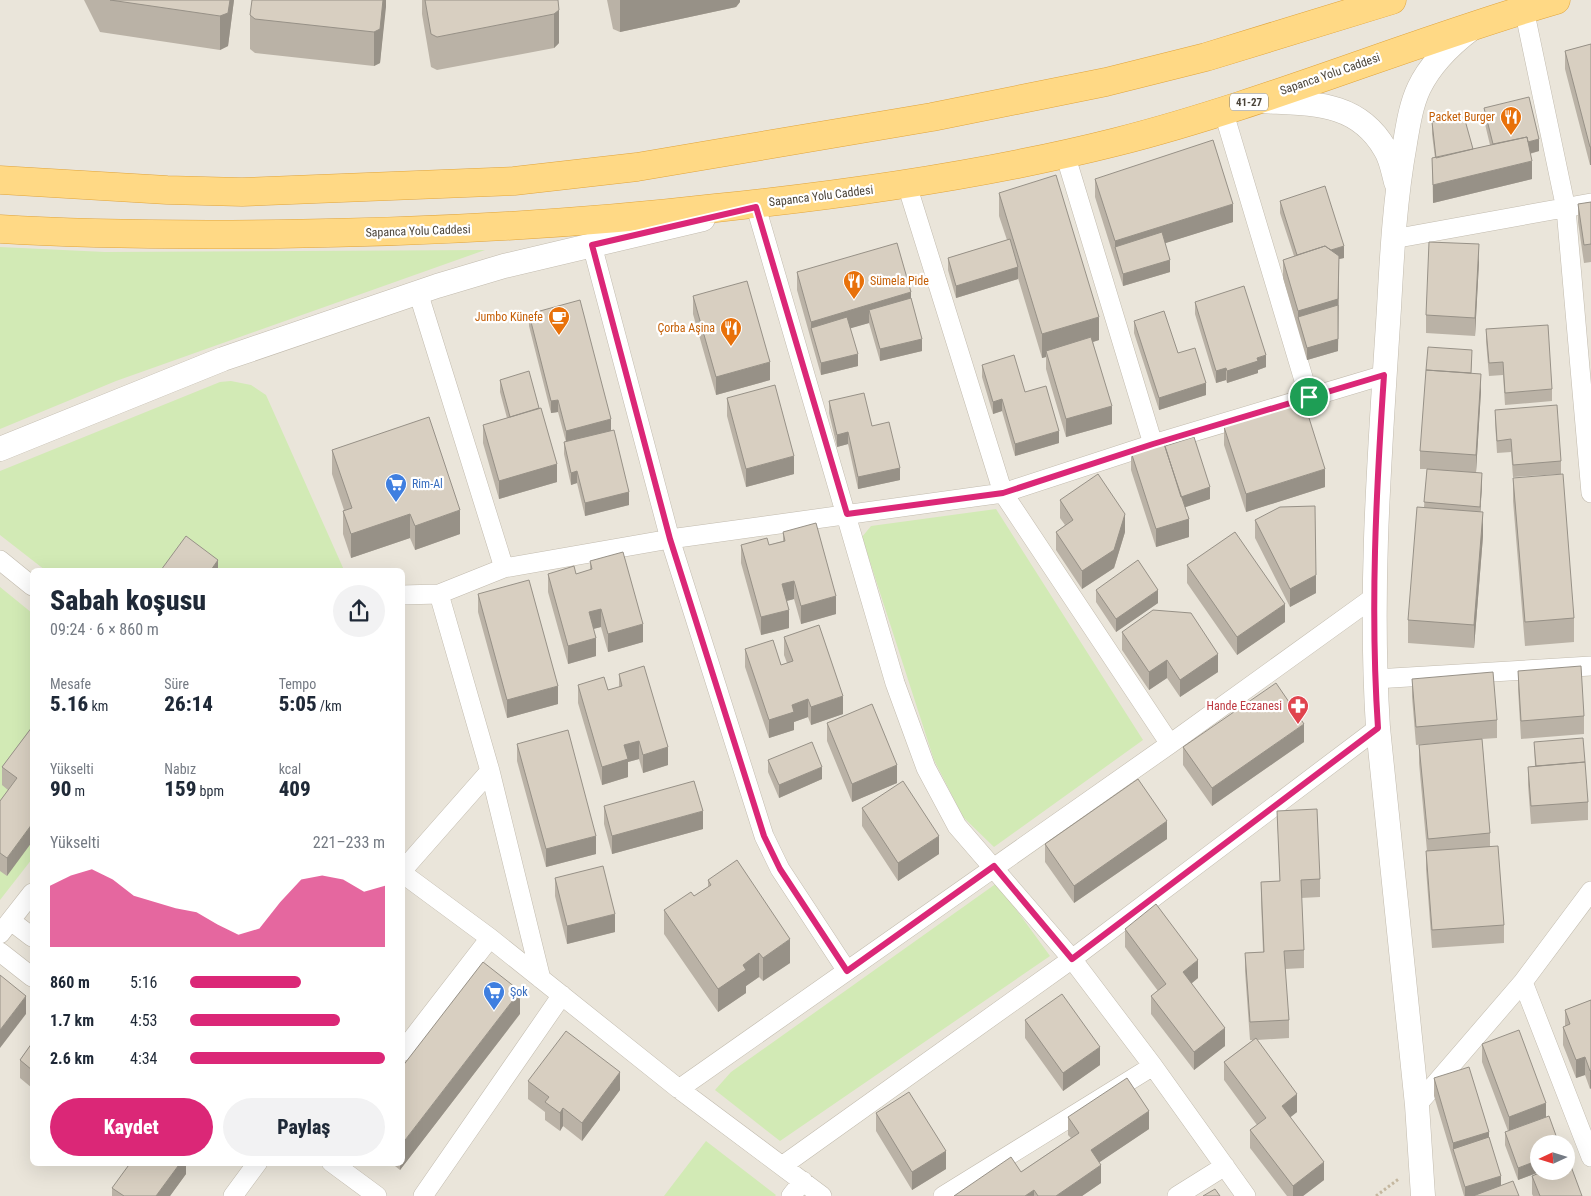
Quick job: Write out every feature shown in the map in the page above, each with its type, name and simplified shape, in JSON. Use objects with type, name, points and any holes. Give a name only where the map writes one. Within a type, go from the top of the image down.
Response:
[{"type":"highway","points":[[0,180],[128,188],[242,192],[514,182],[637,167],[923,119],[1106,82],[1206,58],[1392,0]]},
{"type":"highway","name":"Sapanca Yolu Caddesi","points":[[0,229],[205,234],[417,232],[548,225],[816,197],[907,185],[1065,154],[1179,124],[1556,0]]},
{"type":"street","points":[[1524,10],[1566,208],[1591,493]]},
{"type":"street","points":[[1423,1196],[1417,1105],[1378,728],[1375,679],[1374,542],[1397,186],[1410,117],[1419,88],[1449,47],[1477,25]]},
{"type":"street","points":[[1253,100],[1330,106],[1354,116],[1373,130],[1386,150],[1397,186]]},
{"type":"street","points":[[1223,110],[1309,397]]},
{"type":"street","points":[[1065,154],[1153,444]]},
{"type":"street","points":[[907,185],[1003,493],[1170,744]]},
{"type":"street","points":[[0,449],[223,359],[418,292],[504,266],[756,207],[816,197]]},
{"type":"street","points":[[1393,239],[1591,202]]},
{"type":"street","points":[[756,207],[895,683],[926,768],[957,826],[994,866],[1072,959],[1153,1066],[1246,1196]]},
{"type":"street","points":[[592,245],[670,539],[764,836],[780,869],[847,971]]},
{"type":"street","points":[[418,292],[504,568]]},
{"type":"street","points":[[405,595],[439,594],[504,568],[670,539],[1003,493],[1153,444],[1384,375]]},
{"type":"street","points":[[0,560],[30,584]]},
{"type":"street","points":[[439,594],[490,771],[541,980]]},
{"type":"street","points":[[679,1089],[1170,744],[1374,597]]},
{"type":"street","points":[[1375,679],[1591,666]]},
{"type":"street","points":[[782,1166],[1072,959],[1378,728]]},
{"type":"street","points":[[405,869],[490,771]]},
{"type":"street","points":[[405,874],[490,938],[679,1089],[782,1166],[797,1189],[822,1196]]},
{"type":"street","points":[[1417,1105],[1523,982],[1591,892]]},
{"type":"street","points":[[30,896],[6,928],[30,936]]},
{"type":"street","points":[[405,1048],[490,938]]},
{"type":"street","points":[[0,952],[30,975]]},
{"type":"street","points":[[1523,982],[1591,1158]]},
{"type":"street","points":[[423,1196],[562,995]]},
{"type":"street","points":[[943,1196],[1153,1066]]},
{"type":"street","points":[[233,1196],[255,1166]]},
{"type":"street","points":[[336,1166],[377,1196]]},
{"type":"street","points":[[1177,1196],[1225,1166]]},
{"type":"shaded area","points":[[0,0],[1591,0],[1591,1196],[0,1196]]},
{"type":"green space","points":[[0,247],[105,252],[485,250],[116,381],[0,429]]},
{"type":"green space","points":[[231,381],[251,385],[266,395],[343,568],[42,568],[0,535],[0,471],[220,382]]},
{"type":"green space","points":[[996,509],[1143,740],[994,847],[963,817],[934,760],[862,537],[871,526]]},
{"type":"green space","points":[[0,587],[30,611],[30,862],[0,900]]},
{"type":"green space","points":[[997,883],[1050,956],[780,1141],[715,1090],[731,1072]]},
{"type":"green space","points":[[706,1141],[776,1195],[664,1196]]},
{"type":"building","points":[[110,0],[230,0],[228,13],[220,16]]},
{"type":"building","points":[[252,0],[383,0],[380,29],[374,32],[255,19],[250,15]]},
{"type":"building","points":[[425,0],[558,0],[559,10],[554,14],[437,37],[431,34]]},
{"type":"building","points":[[1591,44],[1591,147],[1590,147],[1565,51]]},
{"type":"building","points":[[1529,97],[1539,139],[1528,142],[1527,137],[1493,144],[1484,108]]},
{"type":"building","points":[[1463,113],[1473,149],[1436,158],[1432,122]]},
{"type":"building","points":[[1527,137],[1532,161],[1433,185],[1432,158]]},
{"type":"building","points":[[1213,140],[1233,204],[1115,241],[1095,179]]},
{"type":"building","points":[[1056,175],[1099,317],[1042,334],[999,193]]},
{"type":"building","points":[[1325,186],[1344,246],[1331,250],[1325,246],[1297,255],[1280,201]]},
{"type":"building","points":[[1591,202],[1591,244],[1584,245],[1578,204]]},
{"type":"building","points":[[1162,232],[1170,260],[1123,274],[1115,247]]},
{"type":"building","points":[[1010,239],[1018,267],[956,286],[948,258]]},
{"type":"building","points":[[1429,242],[1479,244],[1475,318],[1426,315]]},
{"type":"building","name":"Sümela Pide","points":[[897,243],[911,292],[811,322],[797,272]]},
{"type":"building","points":[[1325,246],[1339,256],[1338,299],[1298,311],[1283,260]]},
{"type":"building","name":"Çorba Aşina","points":[[747,281],[770,362],[716,377],[693,296]]},
{"type":"building","points":[[1244,286],[1266,355],[1257,358],[1258,361],[1227,371],[1226,368],[1216,371],[1195,302]]},
{"type":"building","points":[[911,298],[922,339],[880,349],[869,310]]},
{"type":"building","points":[[580,300],[611,419],[566,431],[558,400],[551,401],[529,314]]},
{"type":"building","points":[[1338,305],[1338,339],[1307,348],[1298,317]]},
{"type":"building","points":[[1164,311],[1178,353],[1195,348],[1206,383],[1159,398],[1134,321]]},
{"type":"building","points":[[847,317],[858,354],[821,363],[811,328]]},
{"type":"building","points":[[1548,325],[1552,389],[1505,393],[1503,362],[1489,363],[1486,329]]},
{"type":"building","points":[[1091,337],[1112,406],[1066,419],[1046,351]]},
{"type":"building","points":[[1428,347],[1472,350],[1471,373],[1426,370]]},
{"type":"building","points":[[1014,355],[1025,392],[1046,386],[1059,431],[1015,444],[1002,399],[993,402],[982,365]]},
{"type":"building","points":[[1426,370],[1481,374],[1476,455],[1420,451]]},
{"type":"building","points":[[529,371],[539,408],[510,417],[500,380]]},
{"type":"building","points":[[775,385],[794,456],[746,469],[727,398]]},
{"type":"building","points":[[864,393],[872,426],[889,422],[900,468],[858,477],[848,432],[837,435],[829,401]]},
{"type":"building","points":[[1304,402],[1325,469],[1246,494],[1224,427]]},
{"type":"building","points":[[1557,405],[1561,461],[1513,465],[1511,439],[1497,441],[1495,410]]},
{"type":"building","points":[[541,408],[557,464],[499,481],[483,425]]},
{"type":"building","name":"Rim-Al","points":[[429,417],[460,510],[415,526],[410,514],[351,534],[343,511],[352,508],[332,450]]},
{"type":"building","points":[[614,430],[629,492],[585,503],[577,471],[571,473],[564,442]]},
{"type":"building","points":[[1194,437],[1210,487],[1181,497],[1165,446]]},
{"type":"building","points":[[1163,441],[1189,519],[1156,529],[1131,452]]},
{"type":"building","points":[[1427,469],[1482,473],[1480,507],[1424,502]]},
{"type":"building","points":[[1098,474],[1125,514],[1114,550],[1082,571],[1056,532],[1073,520],[1060,500]]},
{"type":"building","points":[[1563,474],[1574,618],[1525,622],[1513,478]]},
{"type":"building","points":[[1315,506],[1316,575],[1290,589],[1255,520],[1280,507]]},
{"type":"building","points":[[1417,507],[1483,512],[1474,625],[1408,620]]},
{"type":"building","points":[[816,523],[836,596],[801,606],[794,581],[782,584],[789,610],[761,617],[741,545],[767,538],[769,545],[785,541],[783,532]]},
{"type":"building","points":[[1235,532],[1285,604],[1237,637],[1187,565]]},
{"type":"building","points":[[186,536],[218,560],[212,568],[162,568]]},
{"type":"building","points":[[623,552],[643,624],[608,634],[601,609],[589,612],[596,638],[568,646],[548,574],[574,566],[576,574],[592,569],[590,561]]},
{"type":"building","points":[[1138,560],[1158,590],[1116,619],[1096,590]]},
{"type":"building","points":[[529,580],[558,686],[507,700],[478,594]]},
{"type":"building","points":[[1153,610],[1191,613],[1218,654],[1180,680],[1167,660],[1149,672],[1122,632]]},
{"type":"building","points":[[819,625],[843,696],[811,707],[808,699],[792,705],[794,712],[769,720],[745,649],[773,640],[781,665],[793,661],[784,637]]},
{"type":"building","points":[[644,666],[668,747],[643,755],[639,741],[624,745],[628,759],[602,767],[578,685],[604,677],[608,690],[622,686],[619,674]]},
{"type":"building","points":[[1581,666],[1584,716],[1521,721],[1518,671]]},
{"type":"building","points":[[1493,672],[1497,720],[1416,727],[1412,679]]},
{"type":"building","points":[[1276,683],[1304,724],[1212,788],[1183,747]]},
{"type":"building","points":[[872,704],[897,765],[852,784],[827,723]]},
{"type":"building","points":[[30,730],[30,827],[7,858],[0,853],[0,801],[17,778],[2,767]]},
{"type":"building","points":[[568,730],[596,836],[546,849],[517,744]]},
{"type":"building","points":[[1583,738],[1585,762],[1536,766],[1534,742]]},
{"type":"building","points":[[1482,739],[1490,833],[1428,839],[1419,745]]},
{"type":"building","points":[[812,742],[822,767],[779,785],[768,760]]},
{"type":"building","points":[[1585,762],[1588,802],[1531,806],[1528,767]]},
{"type":"building","points":[[1138,779],[1167,821],[1074,886],[1045,844]]},
{"type":"building","points":[[694,781],[703,811],[612,836],[604,806]]},
{"type":"building","points":[[903,781],[939,836],[898,863],[862,808]]},
{"type":"building","points":[[1317,809],[1320,879],[1301,880],[1304,950],[1284,951],[1289,1020],[1250,1022],[1245,953],[1264,952],[1261,882],[1280,881],[1277,811]]},
{"type":"building","points":[[1498,846],[1504,925],[1432,930],[1426,851]]},
{"type":"building","points":[[737,860],[790,939],[763,958],[759,953],[743,965],[746,970],[718,989],[664,910],[691,892],[694,896],[711,885],[708,880]]},
{"type":"building","points":[[603,866],[615,914],[567,926],[555,878]]},
{"type":"building","points":[[1156,904],[1198,960],[1183,972],[1225,1028],[1194,1052],[1151,996],[1166,984],[1125,929]]},
{"type":"building","points":[[483,962],[520,991],[405,1140],[405,1063]]},
{"type":"building","points":[[0,975],[26,996],[0,1030]]},
{"type":"building","points":[[1062,994],[1100,1047],[1063,1073],[1025,1020]]},
{"type":"building","points":[[1591,1000],[1590,1071],[1585,1057],[1576,1060],[1563,1027],[1570,1024],[1565,1010]]},
{"type":"building","points":[[1519,1030],[1546,1103],[1509,1117],[1482,1044]]},
{"type":"building","points":[[566,1031],[620,1072],[582,1123],[563,1108],[560,1113],[545,1102],[549,1097],[528,1081]]},
{"type":"building","points":[[1256,1038],[1297,1094],[1282,1106],[1324,1162],[1293,1186],[1250,1130],[1266,1118],[1224,1062]]},
{"type":"building","points":[[30,1046],[30,1068],[20,1060]]},
{"type":"building","points":[[1469,1067],[1489,1132],[1453,1143],[1434,1078]]},
{"type":"building","points":[[1127,1078],[1149,1111],[1091,1150],[1101,1165],[1056,1196],[1038,1196],[1034,1190],[1025,1196],[954,1196],[1011,1157],[1021,1172],[1079,1133],[1068,1117]]},
{"type":"building","points":[[909,1092],[946,1151],[912,1172],[876,1113]]},
{"type":"building","points":[[1549,1116],[1556,1135],[1530,1135],[1530,1163],[1518,1168],[1505,1132]]},
{"type":"building","points":[[1489,1137],[1501,1176],[1465,1187],[1453,1149]]},
{"type":"building","points":[[128,1166],[178,1166],[156,1196],[124,1196],[112,1188]]},
{"type":"building","points":[[1575,1177],[1582,1196],[1540,1196],[1534,1180],[1575,1180]]},
{"type":"building","points":[[1513,1181],[1519,1196],[1473,1196]]},
{"type":"building","points":[[1215,1189],[1220,1196],[1203,1196]]},
{"type":"place","name":"Packet Burger","points":[[1511,136]]},
{"type":"place","name":"Sümela Pide","points":[[854,300]]},
{"type":"place","name":"Jumbo Künefe","points":[[559,336]]},
{"type":"place","name":"Çorba Aşina","points":[[731,347]]},
{"type":"place","name":"Rim-Al","points":[[396,503]]},
{"type":"place","name":"Hande Eczanesi","points":[[1298,725]]},
{"type":"place","name":"Şok","points":[[494,1011]]},
{"type":"route","points":[[756,207],[847,514],[1003,493],[1153,444],[1309,397],[1384,375],[1374,542],[1375,679],[1378,728],[1072,959],[994,866],[847,971],[780,869],[764,836],[670,539],[592,245],[756,207]]}]
